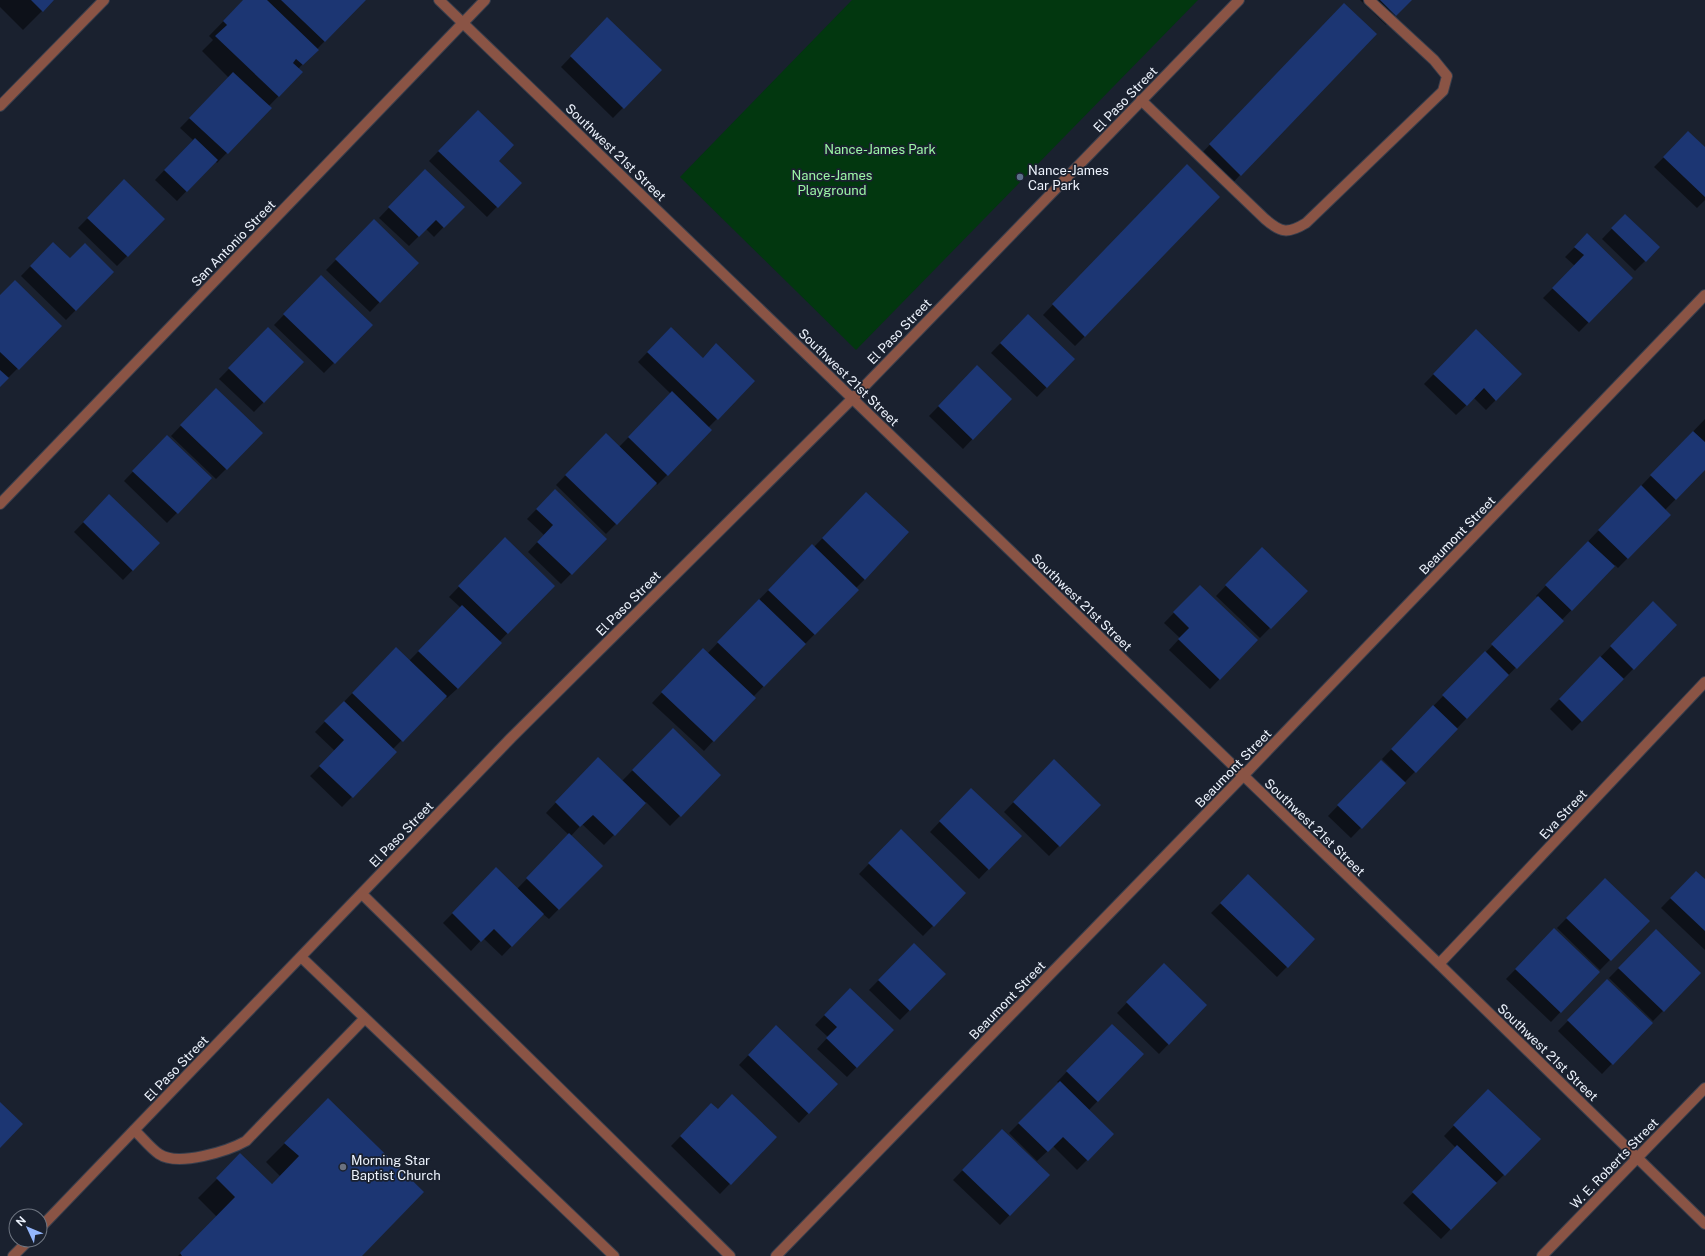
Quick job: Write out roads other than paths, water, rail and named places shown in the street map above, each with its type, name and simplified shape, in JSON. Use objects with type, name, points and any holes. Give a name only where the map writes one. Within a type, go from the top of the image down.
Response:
[{"type":"street","points":[[0,106],[104,0]]},
{"type":"street","name":"Southwest 21st Street","points":[[440,0],[1243,776],[1440,964],[1705,1224]]},
{"type":"street","name":"San Antonio Street","points":[[0,504],[485,0]]},
{"type":"street","name":"El Paso Street","points":[[48,1220],[512,738],[853,398],[1239,0]]},
{"type":"street","points":[[1142,100],[1265,219],[1278,230],[1293,231],[1306,224],[1443,91],[1447,76],[1434,60],[1369,0]]},
{"type":"street","name":"Beaumont Street","points":[[777,1256],[1243,776],[1705,295]]},
{"type":"street","name":"Eva Street","points":[[1440,964],[1705,682]]},
{"type":"street","points":[[362,894],[730,1256]]},
{"type":"street","points":[[301,957],[614,1256]]},
{"type":"street","points":[[134,1130],[160,1154],[178,1160],[231,1149],[246,1141],[365,1018]]},
{"type":"street","name":"W. E. Roberts Street","points":[[1542,1256],[1705,1088]]},
{"type":"street","points":[[13,1256],[21,1248]]},
{"type":"place","name":"Nance-James Car Park","points":[[1020,177]]},
{"type":"place","name":"Morning Star Baptist Church","points":[[343,1167]]},
{"type":"park label","name":"Nance-James Park","points":[[880,149]]},
{"type":"park label","name":"Nance-James Playground","points":[[832,182]]}]
